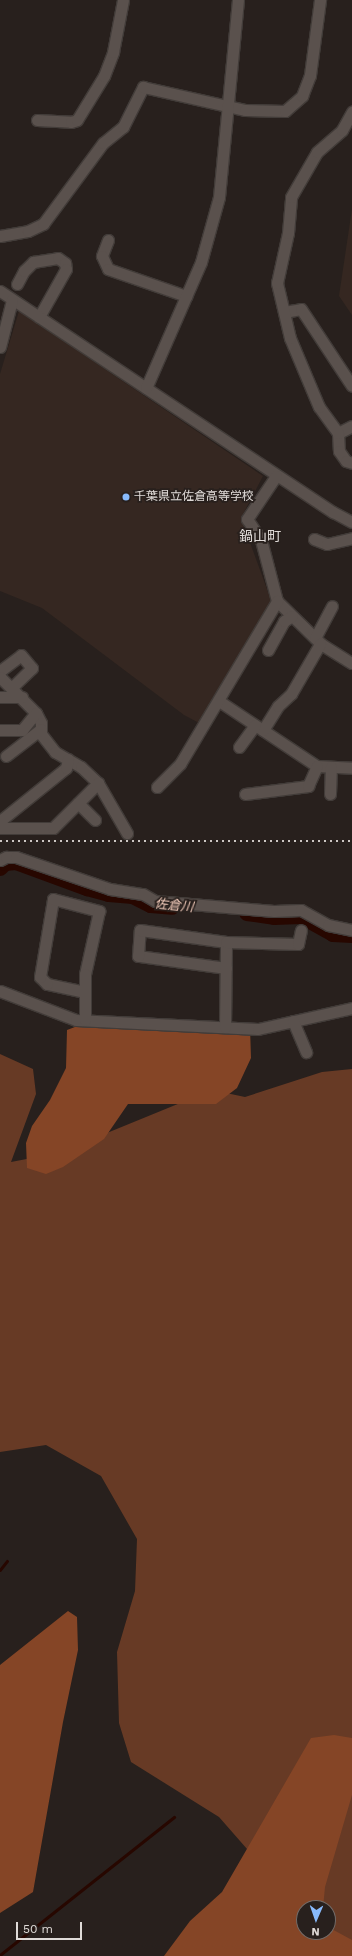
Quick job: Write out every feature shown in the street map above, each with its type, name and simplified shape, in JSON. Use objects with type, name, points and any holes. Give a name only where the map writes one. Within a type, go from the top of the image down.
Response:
[{"type":"street","points":[[37,120],[71,122],[77,120],[104,76],[112,52],[123,0]]},
{"type":"street","points":[[146,388],[201,262],[219,197],[238,0]]},
{"type":"street","points":[[0,236],[28,231],[43,224],[103,143],[123,127],[143,87],[245,110],[285,111],[302,96],[310,75],[320,0]]},
{"type":"street","points":[[352,112],[342,130],[317,152],[291,197],[288,232],[277,283],[290,338],[319,407],[338,433],[340,451],[346,461],[352,463]]},
{"type":"street","points":[[108,240],[102,256],[108,269],[186,296]]},
{"type":"street","points":[[18,284],[24,271],[33,262],[58,258],[65,263],[66,269],[39,317]]},
{"type":"street","points":[[0,292],[276,476],[352,522]]},
{"type":"street","points":[[0,347],[12,300]]},
{"type":"street","points":[[284,312],[301,309],[352,386]]},
{"type":"street","points":[[338,433],[352,426]]},
{"type":"street","points":[[276,476],[247,519],[261,540],[277,601],[318,641],[352,663]]},
{"type":"street","points":[[340,516],[352,531]]},
{"type":"street","points":[[314,539],[327,544],[352,538]]},
{"type":"street","points":[[157,787],[180,764],[219,701],[277,601]]},
{"type":"street","points":[[239,747],[291,694],[318,641],[332,606]]},
{"type":"street","points":[[268,650],[284,621],[292,616]]},
{"type":"street","points":[[0,671],[21,655],[32,668],[11,688]]},
{"type":"street","points":[[0,677],[22,697],[36,713],[41,723],[41,734],[55,752],[92,774],[127,833]]},
{"type":"street","points":[[0,698],[22,697]]},
{"type":"street","points":[[219,701],[318,766],[352,768]]},
{"type":"street","points":[[0,730],[22,730],[36,713]]},
{"type":"street","points":[[6,756],[41,730]]},
{"type":"street","points":[[1,821],[66,768],[68,759]]},
{"type":"street","points":[[246,794],[308,786],[318,766]]},
{"type":"street","points":[[330,794],[331,767]]},
{"type":"street","points":[[1,821],[53,828],[98,783]]},
{"type":"street","points":[[78,803],[95,820]]},
{"type":"street","points":[[0,860],[6,857],[16,857],[110,889],[143,894],[155,901],[274,911],[301,910],[328,924],[352,930]]},
{"type":"street","points":[[85,992],[47,984],[40,977],[53,899],[99,911],[85,974],[85,992],[85,1020]]},
{"type":"street","points":[[226,968],[138,956],[140,930],[226,942],[298,944],[301,930]]},
{"type":"street","points":[[225,1027],[226,942]]},
{"type":"street","points":[[0,991],[60,1016],[85,1020],[258,1029],[352,1008]]},
{"type":"street","points":[[293,1021],[306,1052]]},
{"type":"shaded area","points":[[352,209],[352,315],[339,296]]},
{"type":"shaded area","name":"千葉県立佐倉高等学校","points":[[19,311],[263,476],[241,518],[271,600],[201,724],[184,715],[42,608],[0,591],[0,374]]},
{"type":"shaded area","points":[[96,1019],[250,1027],[251,1058],[237,1088],[216,1104],[128,1104],[104,1139],[63,1167],[46,1174],[27,1168],[26,1143],[32,1126],[50,1100],[66,1068],[67,1030]]},
{"type":"shaded area","points":[[0,1054],[33,1069],[36,1094],[11,1162],[58,1153],[212,1090],[245,1097],[322,1072],[352,1069],[352,1953],[336,1939],[336,1900],[296,1900],[295,1904],[219,1817],[131,1762],[119,1723],[117,1652],[135,1591],[137,1539],[101,1476],[46,1445],[0,1452]]},
{"type":"shaded area","points":[[68,1611],[77,1617],[78,1650],[63,1722],[33,1892],[0,1913],[0,1665]]},
{"type":"shaded area","points":[[334,1735],[352,1738],[352,1795],[325,1887],[324,1900],[296,1900],[296,1940],[336,1940],[336,1931],[352,1940],[352,1956],[164,1956],[190,1921],[222,1892],[311,1738]]},
{"type":"waterway","name":"佐倉川","points":[[0,868],[5,863],[16,862],[87,888],[109,894],[133,896],[151,905],[172,907]]},
{"type":"waterway","name":"佐倉川","points":[[247,913],[274,917],[301,916],[333,934],[352,935]]},
{"type":"waterway","points":[[0,1570],[7,1561]]},
{"type":"waterway","points":[[0,1955],[174,1817]]},
{"type":"railway","points":[[0,841],[352,841]]},
{"type":"place","name":"千葉県立佐倉高等学校","points":[[126,497]]},
{"type":"district","name":"鍋山町","points":[[260,536]]}]
